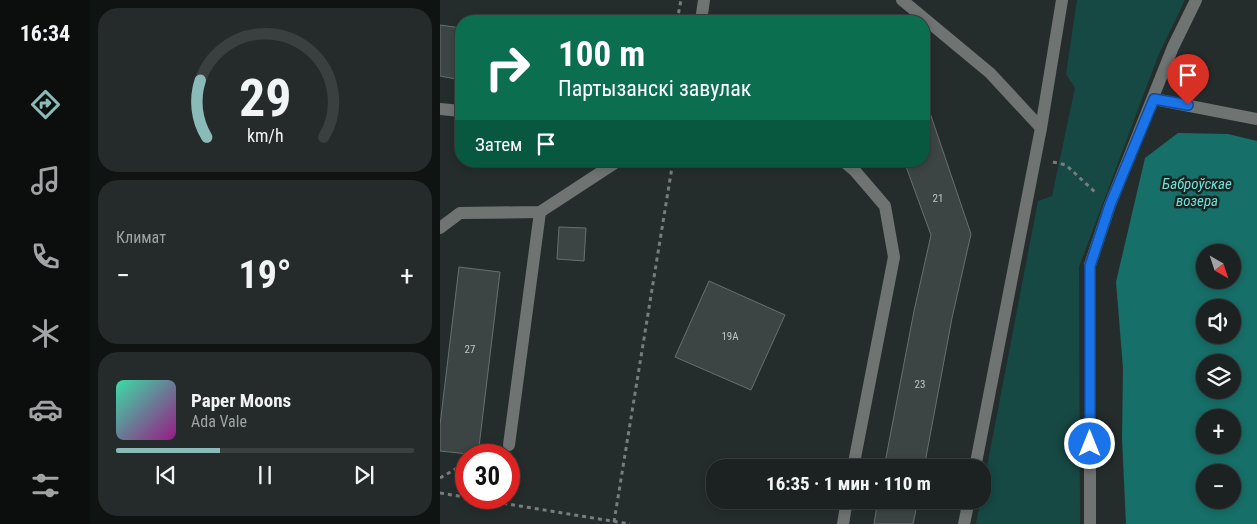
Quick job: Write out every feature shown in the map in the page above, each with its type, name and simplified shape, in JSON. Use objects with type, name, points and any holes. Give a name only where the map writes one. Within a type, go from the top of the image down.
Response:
[{"type":"street","points":[[702,15],[704,0]]},
{"type":"street","points":[[902,0],[920,15]]},
{"type":"street","points":[[977,459],[1036,156],[1062,0]]},
{"type":"street","points":[[1090,524],[1090,266],[1110,205],[1154,99],[1173,47],[1196,0]]},
{"type":"street","points":[[930,23],[990,73],[1041,128]]},
{"type":"street","points":[[1154,99],[1257,119]]},
{"type":"street","points":[[440,109],[455,111]]},
{"type":"street","points":[[440,228],[460,213],[540,212],[609,167]]},
{"type":"street","points":[[850,167],[885,206],[894,257],[856,459]]},
{"type":"street","points":[[509,444],[540,212]]},
{"type":"street","points":[[843,524],[846,509]]},
{"type":"street","points":[[964,524],[967,509]]},
{"type":"path","points":[[679,15],[681,0]]},
{"type":"path","points":[[1036,156],[1066,165],[1110,205]]},
{"type":"path","points":[[614,522],[672,167]]},
{"type":"path","points":[[440,478],[455,469]]},
{"type":"path","points":[[440,493],[630,524]]},
{"type":"shaded area","points":[[1077,0],[1185,0],[1158,56],[1079,267],[1080,524],[976,524],[979,509],[991,509],[991,459],[988,459],[1038,201],[1052,196],[1075,88],[1066,74]]},
{"type":"water","name":"Баброўскае возера","points":[[1178,133],[1228,134],[1257,141],[1257,524],[1126,524],[1122,439],[1123,368],[1116,282],[1145,158]]},
{"type":"building","points":[[440,25],[455,27],[455,79],[440,76]]},
{"type":"building","points":[[930,113],[971,234],[952,318],[926,459],[886,459],[914,311],[931,235],[906,167],[930,167]]},
{"type":"building","points":[[559,227],[586,228],[584,261],[557,259]]},
{"type":"building","points":[[459,267],[500,272],[479,444],[455,444],[455,453],[440,451],[440,425]]},
{"type":"building","points":[[709,281],[785,315],[751,390],[675,357]]},
{"type":"building","points":[[876,509],[916,509],[913,524],[874,524]]},
{"type":"route","points":[[1090,444],[1090,266],[1110,205],[1154,99],[1188,105]]}]
